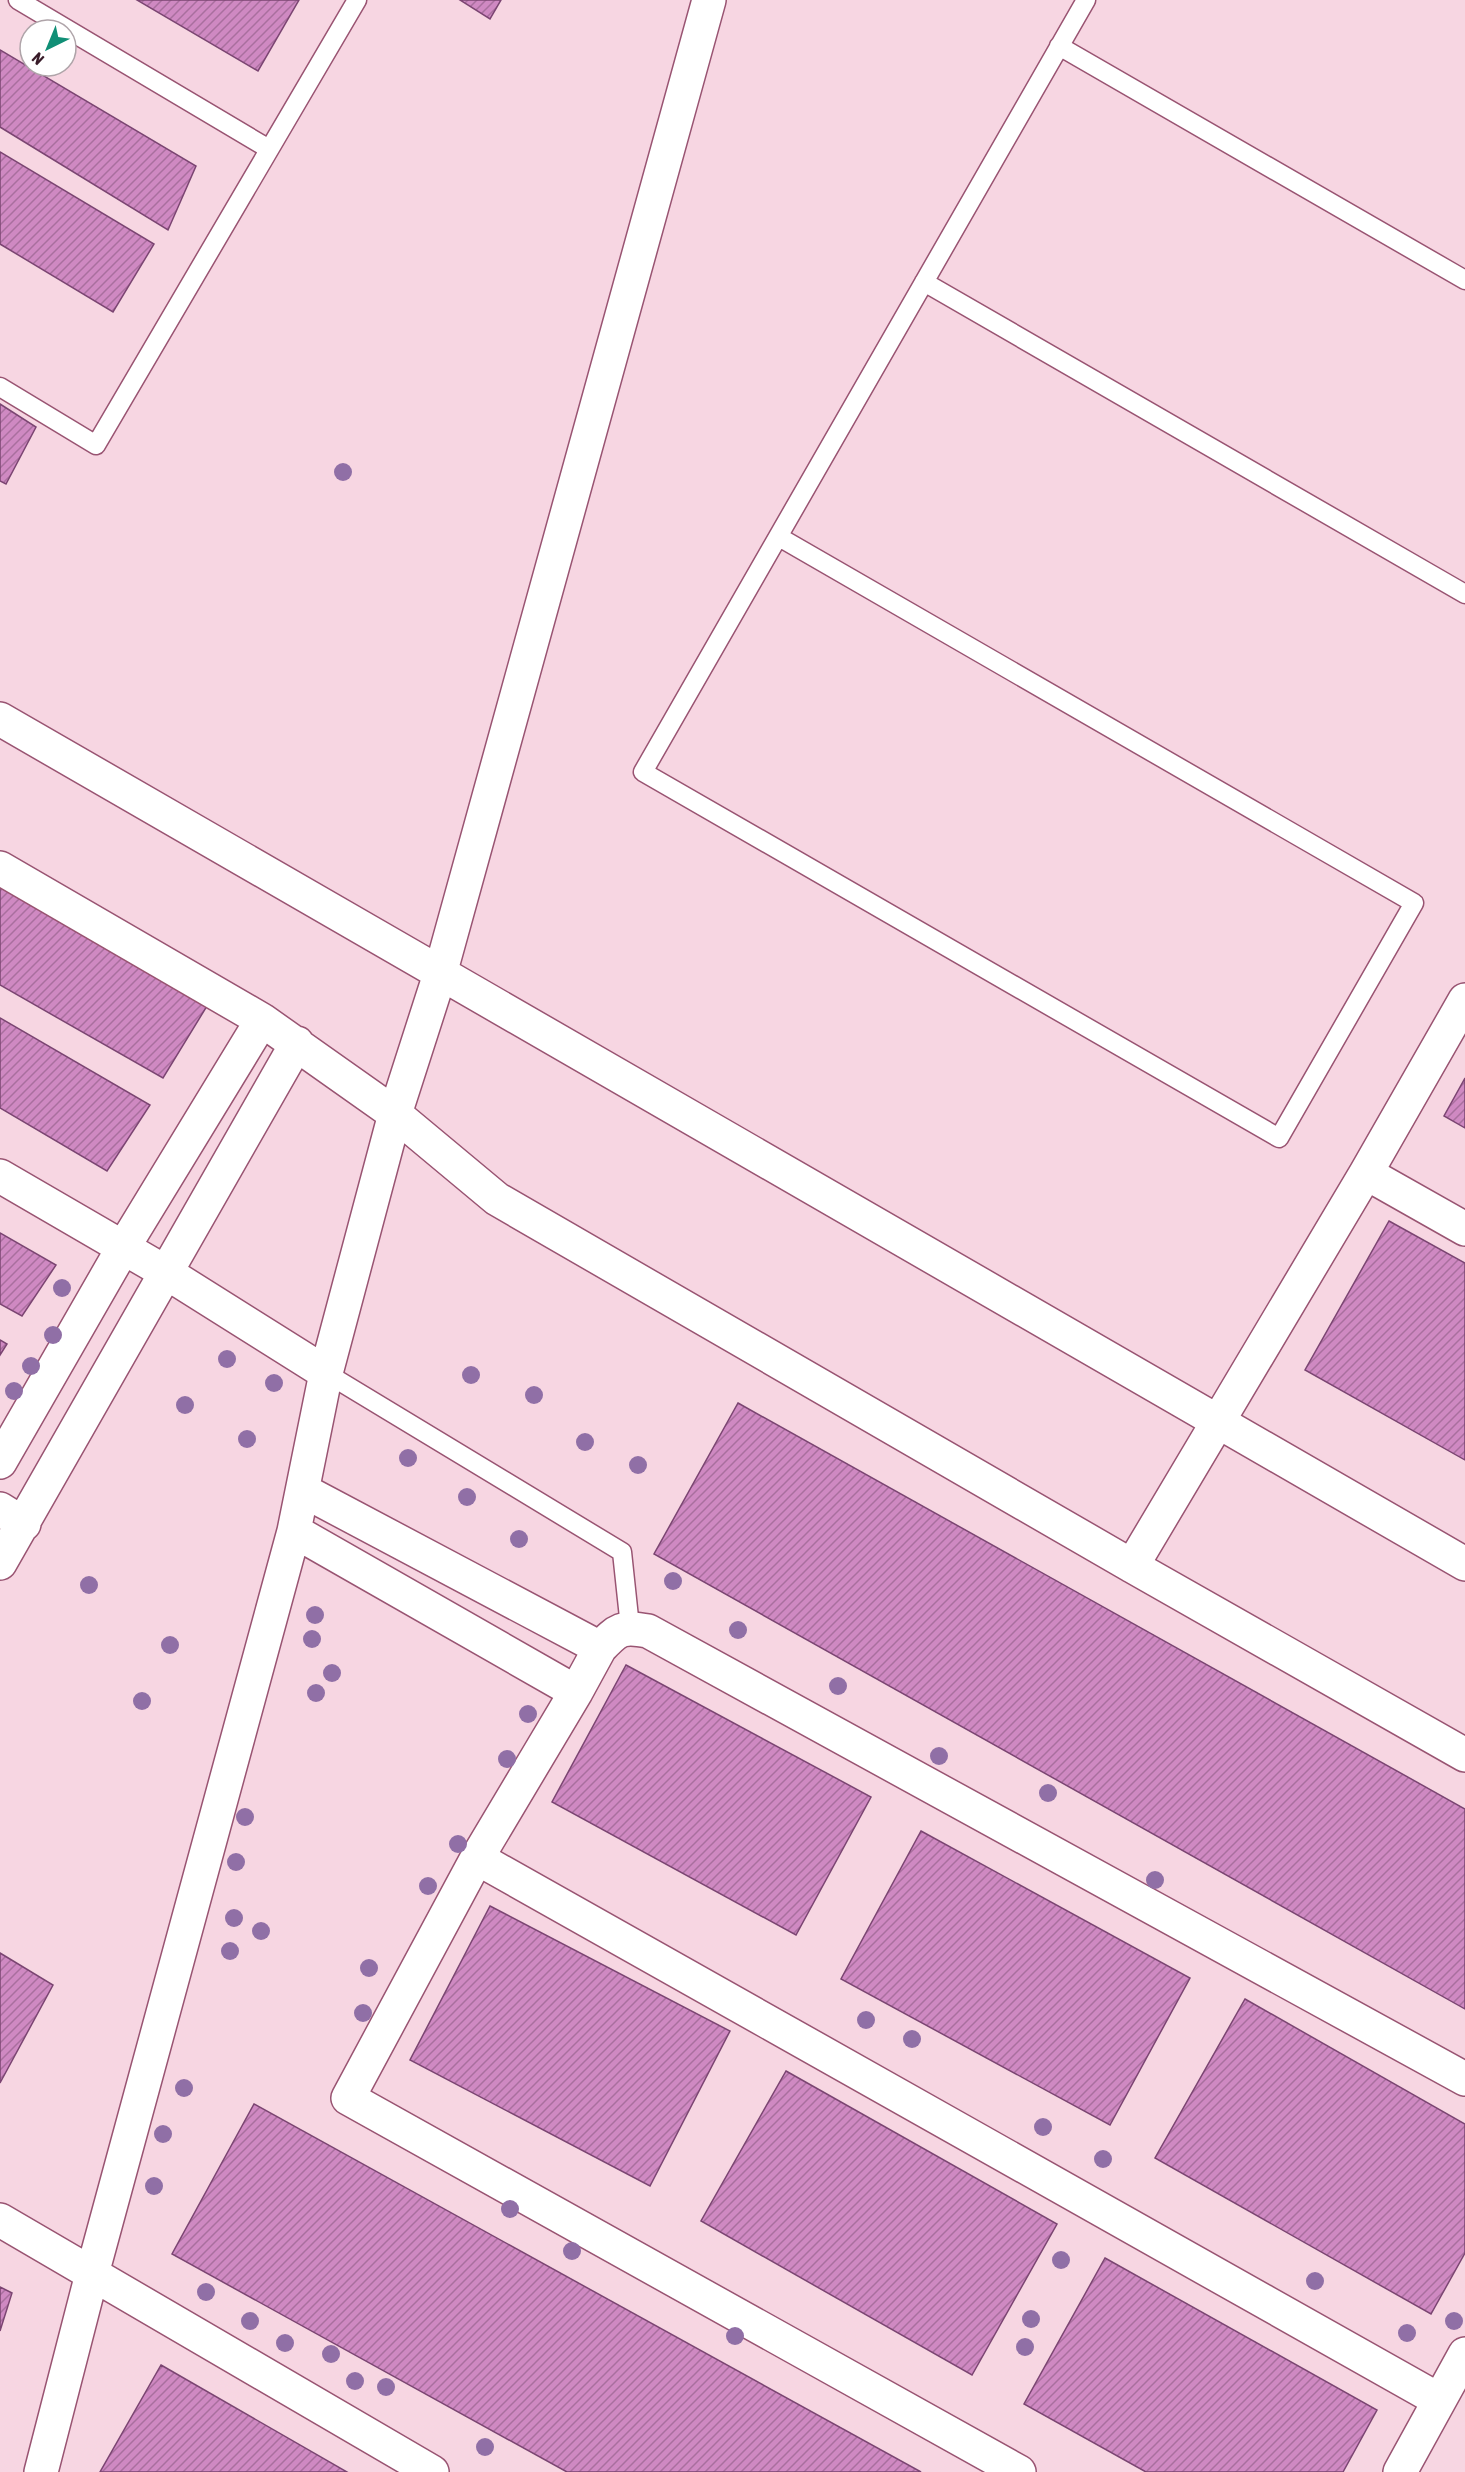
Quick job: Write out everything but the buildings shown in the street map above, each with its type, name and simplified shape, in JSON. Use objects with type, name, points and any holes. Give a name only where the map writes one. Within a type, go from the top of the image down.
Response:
[{"type":"street","points":[[41,2472],[92,2274],[294,1531],[304,1491],[326,1373],[395,1114],[440,974],[709,0]]},
{"type":"street","points":[[0,719],[1465,1564]]},
{"type":"street","points":[[0,867],[262,1020],[297,1043],[395,1114],[497,1199],[1132,1566],[1465,1755]]},
{"type":"street","points":[[1132,1566],[1366,1173],[1465,1000]]},
{"type":"street","points":[[0,1462],[123,1248],[262,1020]]},
{"type":"street","points":[[0,1563],[12,1516],[166,1273],[297,1043]]},
{"type":"street","points":[[1366,1173],[1465,1229]]},
{"type":"street","points":[[0,1176],[166,1273],[326,1373]]},
{"type":"street","points":[[304,1491],[600,1648]]},
{"type":"street","points":[[294,1531],[576,1692]]},
{"type":"street","points":[[1019,2472],[348,2098],[477,1858],[600,1648],[616,1631],[630,1627],[648,1630],[1465,2079]]},
{"type":"street","points":[[477,1858],[1439,2400]]},
{"type":"street","points":[[0,2220],[432,2472]]},
{"type":"street","points":[[1400,2472],[1465,2354]]},
{"type":"lane","points":[[18,0],[269,149]]},
{"type":"lane","points":[[0,387],[96,445],[357,0]]},
{"type":"lane","points":[[779,537],[1414,903],[1280,1138],[644,772],[1086,0]]},
{"type":"lane","points":[[1059,46],[1465,280]]},
{"type":"lane","points":[[924,282],[1465,594]]},
{"type":"lane","points":[[326,1373],[622,1552],[630,1627]]}]
